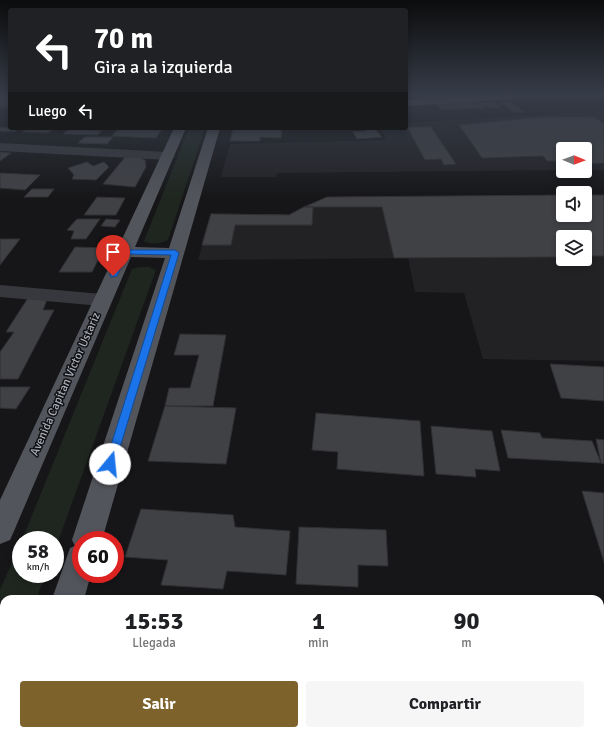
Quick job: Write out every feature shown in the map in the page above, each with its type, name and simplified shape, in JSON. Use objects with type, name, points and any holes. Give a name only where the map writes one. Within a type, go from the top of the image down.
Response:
[{"type":"main road","name":"Avenida Capitan Víctor Ustariz","points":[[0,531],[179,130]]},
{"type":"main road","points":[[90,531],[213,130]]},
{"type":"main road","points":[[124,252],[175,253]]},
{"type":"main road","points":[[69,595],[73,583]]},
{"type":"street","points":[[0,147],[168,156]]},
{"type":"street","points":[[0,292],[102,300]]},
{"type":"shaded area","points":[[188,130],[204,130],[168,240],[156,244],[144,241]]},
{"type":"shaded area","points":[[382,130],[604,130],[604,170],[592,170],[592,142],[556,142],[556,170],[277,173],[276,177],[221,177],[230,144],[386,140]]},
{"type":"shaded area","points":[[556,195],[556,222],[592,222],[592,195],[604,195],[604,361],[483,359],[464,293],[415,292],[408,258],[198,260],[211,214],[289,215],[327,197]]},
{"type":"shaded area","points":[[149,267],[156,270],[62,531],[26,531],[132,269]]},
{"type":"shaded area","points":[[12,563],[12,583],[42,583],[38,595],[0,595],[0,590]]},
{"type":"building","points":[[0,130],[17,130],[15,132]]},
{"type":"building","points":[[25,130],[51,130],[48,133],[22,132]]},
{"type":"building","points":[[67,130],[102,131],[97,135],[63,134]]},
{"type":"building","points":[[117,130],[161,130],[156,138],[112,136]]},
{"type":"building","points":[[233,130],[282,130],[281,138],[260,137],[260,141],[230,141]]},
{"type":"building","points":[[376,130],[382,137],[357,139],[353,132]]},
{"type":"building","points":[[409,130],[433,130],[456,164],[444,165],[441,159],[425,160]]},
{"type":"building","points":[[463,130],[604,130],[604,163],[592,164],[592,142],[556,142],[556,161],[547,161],[543,156],[482,158]]},
{"type":"building","points":[[85,137],[113,137],[107,144],[78,143]]},
{"type":"building","points":[[0,152],[11,153],[0,161]]},
{"type":"building","points":[[126,156],[136,156],[145,160],[146,167],[135,187],[103,184]]},
{"type":"building","points":[[87,162],[93,166],[104,162],[109,167],[96,180],[72,179],[74,175],[68,168]]},
{"type":"building","points":[[0,173],[40,175],[25,190],[0,188]]},
{"type":"building","points":[[32,189],[54,189],[48,197],[24,197]]},
{"type":"building","points":[[556,195],[556,222],[592,222],[592,195],[604,195],[604,256],[592,256],[592,230],[556,230],[556,257],[394,258],[382,207],[304,207],[327,197]]},
{"type":"building","points":[[97,197],[125,198],[116,215],[84,215]]},
{"type":"building","points":[[304,207],[313,207],[312,225],[235,225],[231,245],[202,245],[211,214],[289,215]]},
{"type":"building","points":[[304,207],[313,207],[312,225],[235,225],[231,245],[202,245],[211,214],[289,215]]},
{"type":"building","points":[[77,219],[100,219],[86,239],[71,239],[74,231],[67,230]]},
{"type":"building","points":[[106,219],[120,220],[115,227],[101,226]]},
{"type":"building","points":[[0,239],[20,239],[0,265]]},
{"type":"building","points":[[75,247],[104,248],[92,272],[59,272]]},
{"type":"building","points":[[48,297],[43,310],[54,310],[18,379],[0,379],[0,352],[14,332],[6,332],[28,298]]},
{"type":"building","points":[[180,334],[226,335],[213,406],[165,406],[169,388],[190,388],[199,355],[174,355]]},
{"type":"building","points":[[550,364],[604,367],[604,401],[561,398]]},
{"type":"building","points":[[0,387],[30,387],[16,409],[0,408]]},
{"type":"building","points":[[165,406],[236,408],[226,464],[148,461]]},
{"type":"building","points":[[316,413],[420,421],[424,476],[337,469],[338,452],[312,450]]},
{"type":"building","points":[[431,426],[492,431],[500,471],[475,469],[476,477],[436,474]]},
{"type":"building","points":[[501,430],[540,433],[542,438],[592,441],[601,463],[508,458]]},
{"type":"building","points":[[596,439],[604,440],[604,464],[601,463]]},
{"type":"building","points":[[582,491],[604,493],[604,562]]},
{"type":"building","points":[[141,509],[233,515],[235,527],[290,531],[286,575],[227,571],[223,589],[161,585],[168,560],[125,557]]},
{"type":"building","points":[[299,527],[386,530],[388,566],[358,565],[358,587],[296,584]]},
{"type":"route","points":[[110,464],[175,253],[124,252],[113,276]]}]
